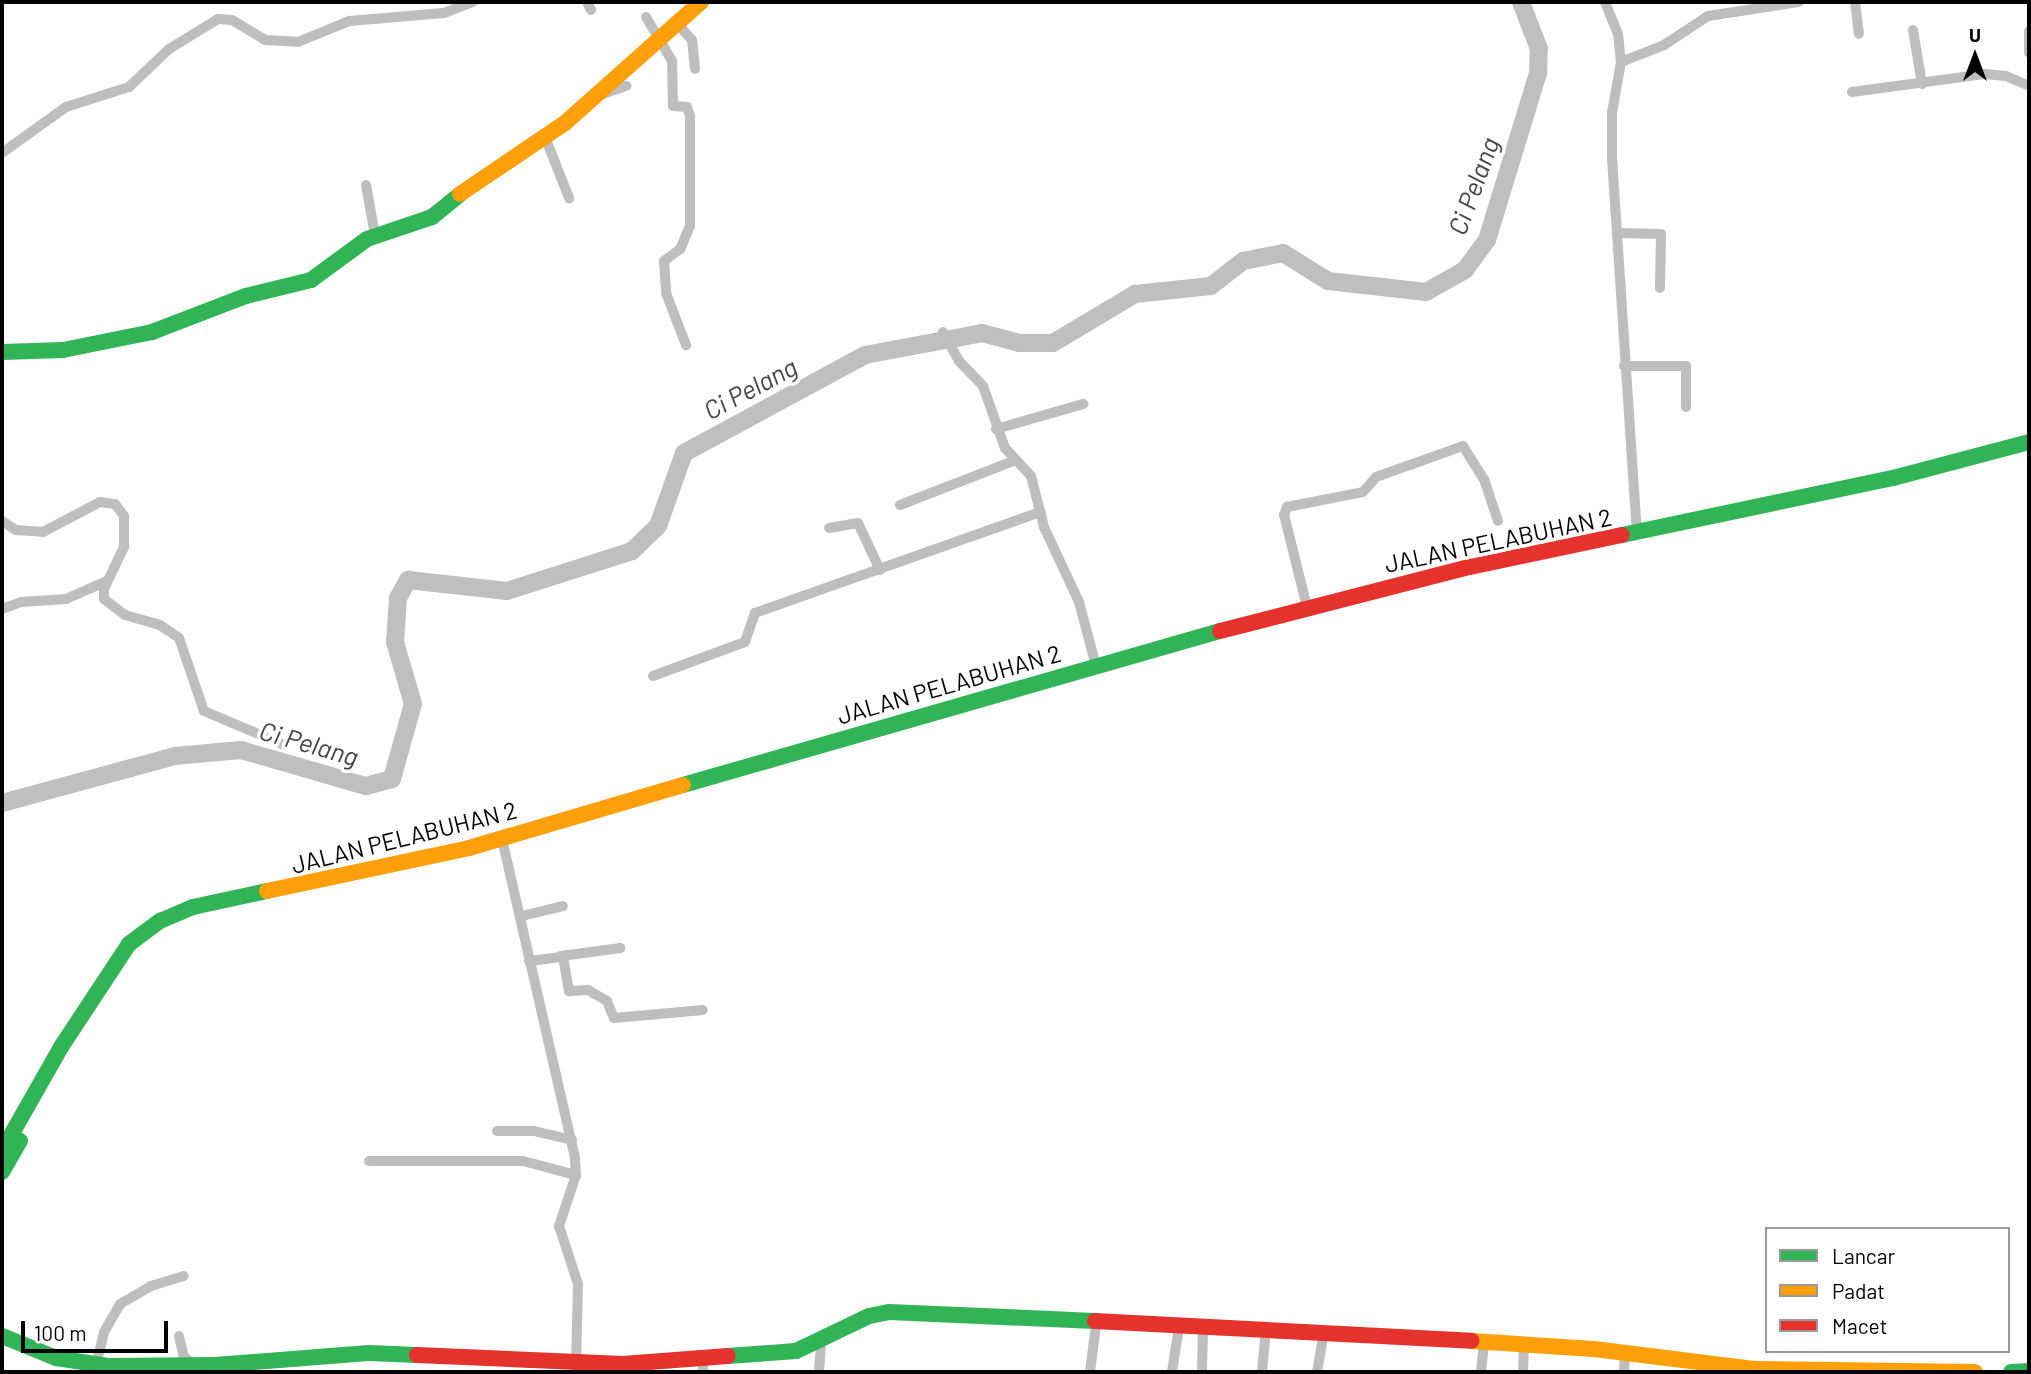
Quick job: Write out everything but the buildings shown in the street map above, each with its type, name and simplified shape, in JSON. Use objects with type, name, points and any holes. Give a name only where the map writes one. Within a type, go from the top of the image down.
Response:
[{"type":"street","points":[[2,153],[66,107],[129,87],[169,49],[218,19],[229,18],[265,40],[298,42],[349,21],[444,13],[473,2]]},
{"type":"street","points":[[2,352],[62,350],[164,328],[246,296],[311,280],[375,236],[432,217],[482,177],[545,137],[701,2]]},
{"type":"street","points":[[1605,2],[1618,34],[1621,62],[1611,128],[1619,233],[1624,366],[1637,534]]},
{"type":"street","points":[[1621,62],[1664,46],[1709,16],[1799,2]]},
{"type":"street","points":[[1855,2],[1859,34]]},
{"type":"street","points":[[646,17],[672,61],[673,106],[687,107],[690,116],[690,226],[680,249],[664,261],[666,293],[685,345]]},
{"type":"street","points":[[677,23],[692,40],[695,69]]},
{"type":"street","points":[[1913,30],[1922,84]]},
{"type":"street","points":[[2029,31],[2029,53]]},
{"type":"street","points":[[1852,92],[1997,74],[2029,86]]},
{"type":"street","points":[[591,99],[626,86]]},
{"type":"street","points":[[545,137],[569,198]]},
{"type":"street","points":[[366,185],[375,236]]},
{"type":"street","points":[[1619,233],[1661,234],[1660,288]]},
{"type":"street","points":[[943,332],[950,346],[983,386],[996,429],[1016,460],[1031,476],[1041,512],[1075,591],[1096,666]]},
{"type":"street","points":[[1624,366],[1686,366],[1686,407]]},
{"type":"street","points":[[996,429],[1083,404]]},
{"type":"street","name":"JALAN PELABUHAN 2","points":[[2,1152],[61,1047],[129,944],[168,917],[502,839],[1307,607],[1470,567],[1936,469],[2029,442]]},
{"type":"street","points":[[1307,607],[1287,527],[1287,507],[1363,492],[1376,477],[1463,446],[1484,479],[1498,521]]},
{"type":"street","points":[[900,505],[1016,460]]},
{"type":"street","points":[[2,520],[16,530],[43,532],[100,502],[115,504],[124,516],[124,547],[103,595],[117,611],[160,625],[179,638],[204,711],[282,744]]},
{"type":"street","points":[[653,676],[746,642],[755,613],[1041,512]]},
{"type":"street","points":[[829,528],[858,523],[880,570]]},
{"type":"street","points":[[2,609],[15,603],[66,599],[107,581]]},
{"type":"street","points":[[502,839],[572,1140],[576,1175],[559,1226],[578,1284],[576,1364]]},
{"type":"street","points":[[522,916],[563,906]]},
{"type":"street","points":[[529,961],[621,948]]},
{"type":"street","points":[[561,956],[569,991],[588,990],[607,1001],[614,1018],[703,1010]]},
{"type":"street","points":[[2,1172],[58,1071],[61,1047]]},
{"type":"street","points":[[497,1131],[534,1131],[572,1140]]},
{"type":"street","points":[[369,1161],[523,1161],[576,1175]]},
{"type":"street","points":[[104,1368],[104,1332],[120,1304],[151,1286],[184,1276]]},
{"type":"street","points":[[2,1336],[56,1358],[104,1368],[194,1366],[369,1353],[622,1368],[703,1365],[796,1351],[883,1312],[1096,1325],[1266,1329],[1524,1344],[1625,1353],[1754,1371],[1975,1372]]},
{"type":"street","points":[[1090,1372],[1096,1325]]},
{"type":"street","points":[[1171,1372],[1179,1327]]},
{"type":"street","points":[[1202,1372],[1203,1327]]},
{"type":"street","points":[[1262,1372],[1266,1329]]},
{"type":"street","points":[[1317,1372],[1324,1332]]},
{"type":"street","points":[[179,1336],[184,1357],[194,1366]]},
{"type":"street","points":[[819,1372],[821,1342]]},
{"type":"street","points":[[1481,1372],[1484,1342]]},
{"type":"street","points":[[1523,1372],[1524,1344]]},
{"type":"street","points":[[1624,1372],[1625,1353]]},
{"type":"street","points":[[2011,1372],[2029,1371]]},
{"type":"waterway","name":"Ci Pelang","points":[[2,803],[175,756],[241,750],[366,786],[392,779],[413,704],[395,642],[398,598],[408,580],[507,591],[632,551],[658,526],[684,453],[865,355],[982,333],[1019,343],[1053,343],[1135,294],[1211,286],[1243,261],[1283,253],[1328,281],[1426,292],[1465,270],[1487,240],[1538,73],[1539,49],[1521,2]]},
{"type":"traffic: fast","points":[[2,352],[63,350],[152,332],[246,296],[311,280],[367,239],[432,217],[460,194]]},
{"type":"traffic: fast","points":[[1622,535],[1893,478],[2029,442]]},
{"type":"traffic: fast","points":[[683,785],[1220,631]]},
{"type":"traffic: fast","points":[[2,1151],[61,1047],[129,944],[160,921],[193,907],[267,891]]},
{"type":"traffic: fast","points":[[2,1172],[20,1141]]},
{"type":"traffic: fast","points":[[728,1356],[796,1351],[869,1316],[889,1312],[1095,1321]]},
{"type":"traffic: fast","points":[[2,1336],[56,1358],[109,1366],[215,1365],[369,1353],[417,1355]]},
{"type":"traffic: fast","points":[[2011,1372],[2029,1371]]},
{"type":"traffic: slow","points":[[460,194],[565,123],[701,2]]},
{"type":"traffic: slow","points":[[267,891],[469,848],[683,785]]},
{"type":"traffic: slow","points":[[1471,1341],[1594,1349],[1754,1369],[1975,1372]]},
{"type":"traffic: jam","points":[[1220,631],[1470,567],[1622,535]]},
{"type":"traffic: jam","points":[[1095,1321],[1471,1341]]},
{"type":"traffic: jam","points":[[417,1355],[623,1364],[728,1356]]}]
